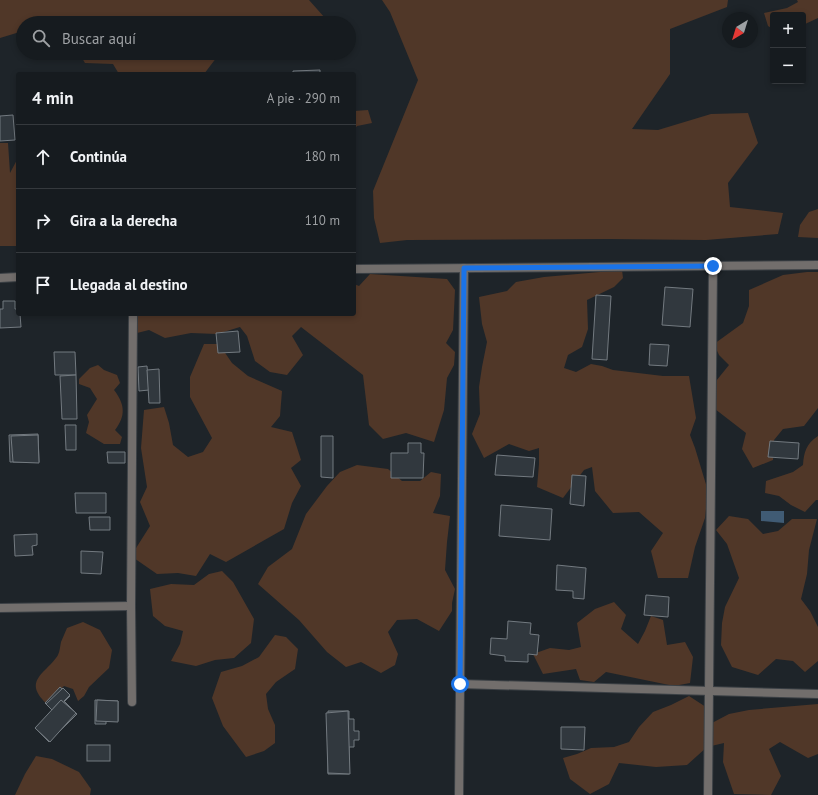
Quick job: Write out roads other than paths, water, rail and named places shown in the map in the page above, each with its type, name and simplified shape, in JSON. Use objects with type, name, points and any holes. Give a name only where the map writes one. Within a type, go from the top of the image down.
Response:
[{"type":"street","points":[[356,269],[818,265]]},
{"type":"street","points":[[708,795],[713,266]]},
{"type":"street","points":[[459,795],[464,268]]},
{"type":"street","points":[[0,278],[16,277]]},
{"type":"street","points":[[132,702],[131,606],[133,316]]},
{"type":"street","points":[[0,608],[131,606]]},
{"type":"street","points":[[460,684],[818,694]]},
{"type":"water","points":[[761,511],[784,511],[784,523],[761,521]]}]
